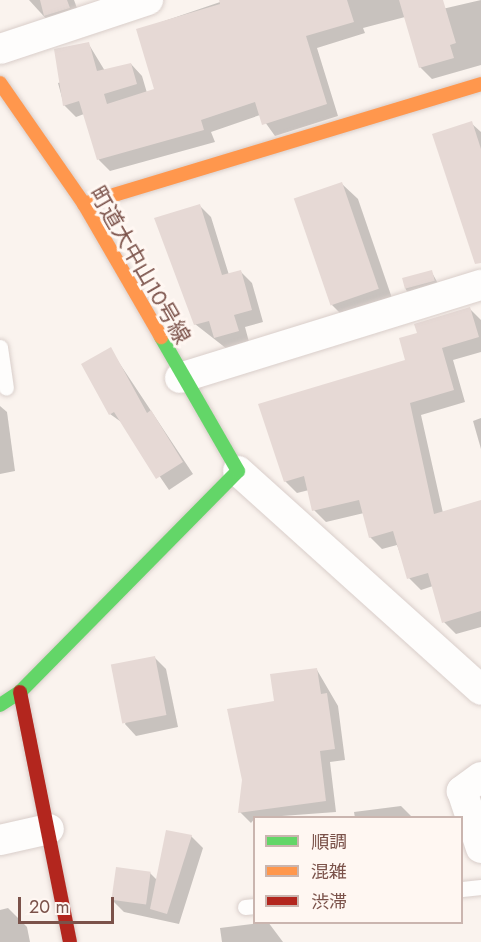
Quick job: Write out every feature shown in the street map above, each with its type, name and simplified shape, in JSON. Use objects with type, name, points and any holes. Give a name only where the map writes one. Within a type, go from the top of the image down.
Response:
[{"type":"street","points":[[0,49],[148,0]]},
{"type":"street","name":"町道大中山10号線","points":[[0,83],[7,106],[84,204],[180,378],[238,471]]},
{"type":"street","points":[[84,204],[481,84]]},
{"type":"street","points":[[180,378],[481,285]]},
{"type":"street","points":[[0,705],[20,692],[238,471],[481,690]]},
{"type":"street","points":[[20,692],[70,942]]},
{"type":"street","points":[[481,777],[462,791],[481,848]]},
{"type":"street","points":[[0,840],[49,829]]},
{"type":"lane","points":[[0,347],[6,388]]},
{"type":"lane","points":[[463,889],[481,887]]},
{"type":"building","points":[[40,0],[67,0],[70,8],[44,16]]},
{"type":"building","points":[[219,0],[347,0],[354,22],[306,36],[327,104],[262,125],[255,102],[201,120],[204,130],[97,160],[79,101],[63,106],[54,49],[89,42],[97,71],[131,63],[137,84],[104,94],[107,104],[154,89],[136,29],[220,4]]},
{"type":"building","points":[[399,0],[443,0],[456,43],[450,45],[454,58],[419,68]]},
{"type":"building","points":[[472,121],[481,149],[481,263],[475,264],[432,134]]},
{"type":"building","points":[[342,182],[379,289],[331,305],[294,199]]},
{"type":"building","points":[[200,204],[222,275],[241,270],[252,310],[234,315],[239,331],[214,338],[209,321],[194,325],[154,218]]},
{"type":"building","points":[[432,270],[435,281],[405,289],[402,278]]},
{"type":"building","points":[[470,307],[479,337],[442,348],[454,390],[410,403],[434,514],[481,500],[481,611],[442,623],[428,573],[407,579],[393,531],[369,538],[359,500],[312,511],[304,476],[284,482],[258,404],[405,360],[399,338],[417,333],[414,324]]},
{"type":"building","points":[[111,347],[147,413],[151,410],[183,462],[156,479],[114,412],[109,415],[81,364]]},
{"type":"building","points":[[155,656],[166,715],[122,723],[111,665]]},
{"type":"building","points":[[317,668],[321,694],[327,693],[335,749],[320,751],[326,801],[238,813],[242,780],[227,709],[274,701],[270,674]]},
{"type":"building","points":[[166,830],[192,835],[167,914],[150,909]]},
{"type":"building","points":[[116,867],[151,872],[146,905],[111,900]]},
{"type":"traffic: fast","points":[[0,705],[20,692],[238,471],[161,337]]},
{"type":"traffic: slow","points":[[0,83],[84,204],[161,337]]},
{"type":"traffic: slow","points":[[84,204],[481,84]]},
{"type":"traffic: jam","points":[[20,692],[70,942]]}]
